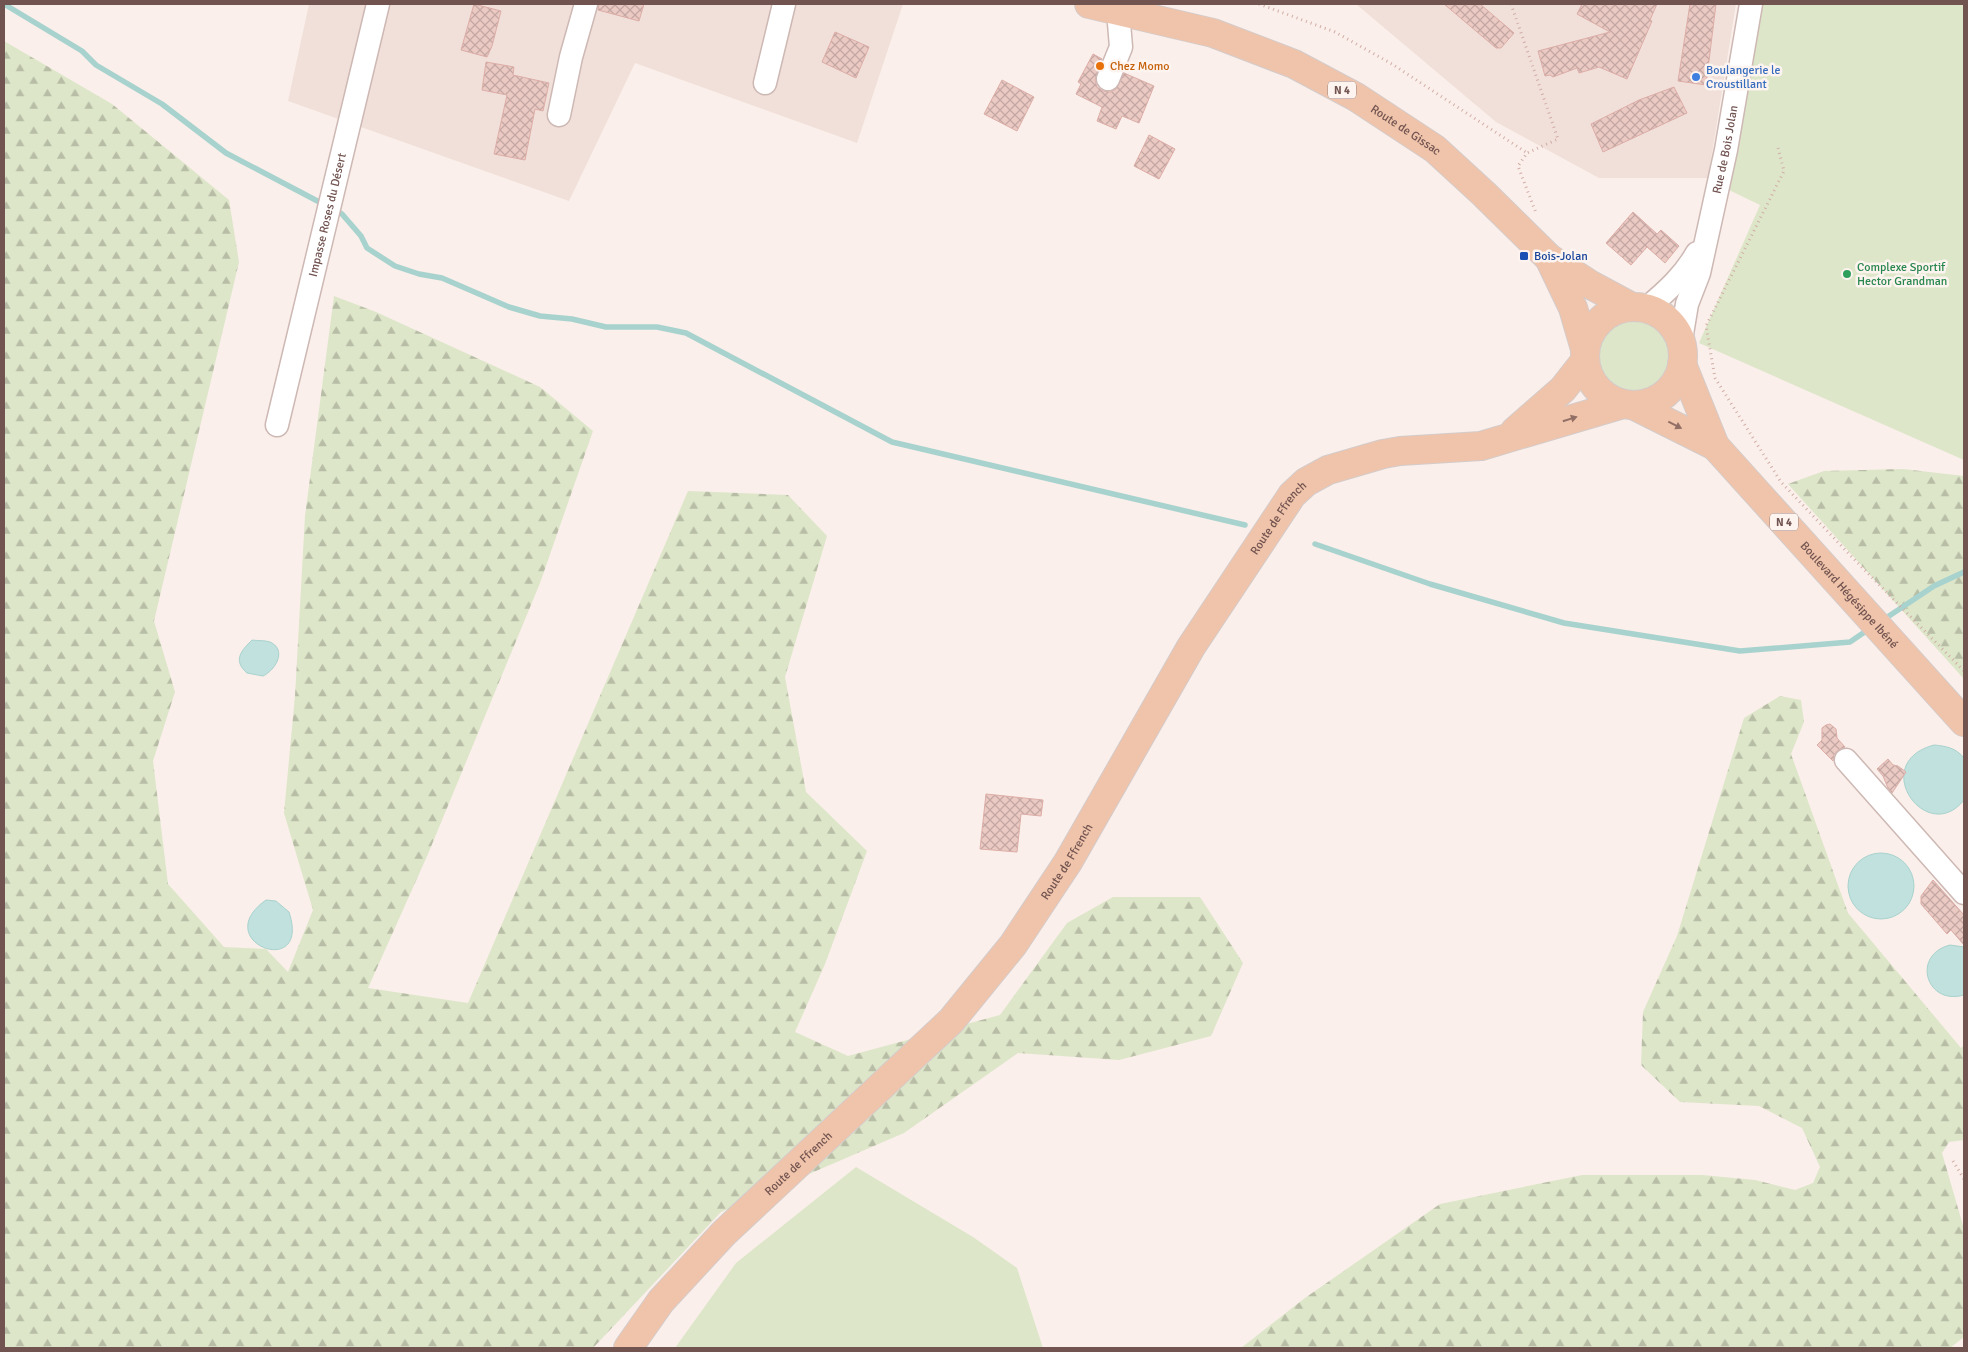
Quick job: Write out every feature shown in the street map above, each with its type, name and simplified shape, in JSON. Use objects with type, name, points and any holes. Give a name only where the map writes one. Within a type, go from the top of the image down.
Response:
[{"type":"main road","name":"Route de Gissac","points":[[1089,4],[1213,33],[1294,64],[1356,97],[1434,149],[1484,194],[1549,258],[1591,285],[1639,307]]},
{"type":"main road","name":"Route de Gissac","points":[[1549,258],[1573,308],[1585,355]]},
{"type":"main road","points":[[1639,307],[1666,318],[1675,328],[1682,352],[1679,376],[1671,388],[1660,398],[1648,404],[1629,405],[1609,399],[1597,389],[1589,376],[1585,355],[1590,333],[1600,320],[1614,311],[1639,307]]},
{"type":"main road","name":"Boulevard Hégésippe Ibéné","points":[[1682,352],[1715,446]]},
{"type":"main road","name":"Route de Ffrench","points":[[1507,439],[1563,389],[1585,355]]},
{"type":"main road","name":"Boulevard Hégésippe Ibéné","points":[[1629,405],[1715,446],[1964,722]]},
{"type":"main road","name":"Route de Ffrench","points":[[628,1348],[661,1301],[724,1234],[950,1022],[1014,945],[1068,862],[1191,646],[1292,495],[1306,482],[1328,470],[1383,454],[1400,451],[1481,446],[1583,415],[1629,405]]},
{"type":"street","name":"Impasse Roses du Désert","points":[[277,425],[378,4]]},
{"type":"street","points":[[559,115],[571,57],[586,4]]},
{"type":"street","points":[[765,83],[784,4]]},
{"type":"street","name":"Rue de Bois Jolan","points":[[1682,352],[1687,304],[1699,273],[1726,150],[1751,4]]},
{"type":"street","points":[[1108,79],[1121,47],[1118,11]]},
{"type":"street","name":"Rue de Bois Jolan","points":[[1639,307],[1671,288],[1690,266],[1707,234]]},
{"type":"street","points":[[1846,760],[1964,893]]},
{"type":"path","points":[[1258,4],[1335,32],[1392,64],[1527,153]]},
{"type":"path","points":[[1511,4],[1558,138],[1527,153],[1518,166],[1538,216]]},
{"type":"path","points":[[1778,148],[1784,171],[1706,326],[1715,378],[1781,482],[1964,671]]},
{"type":"path","points":[[1953,1161],[1964,1180]]},
{"type":"shaded area","points":[[309,4],[903,4],[857,143],[635,63],[569,201],[288,101]]},
{"type":"shaded area","points":[[1356,4],[1736,4],[1708,178],[1599,178],[1496,122]]},
{"type":"green space","name":"Complexe Sportif Hector Grandman","points":[[1758,4],[1964,4],[1964,460],[1699,343],[1760,205],[1727,189]]},
{"type":"green space","points":[[4,41],[112,104],[229,200],[239,262],[154,621],[175,692],[153,761],[168,884],[224,947],[266,949],[288,972],[313,910],[284,813],[295,696],[305,516],[334,296],[376,312],[540,387],[593,431],[540,583],[428,854],[368,988],[468,1003],[688,491],[788,495],[827,536],[785,677],[806,792],[867,851],[825,964],[795,1032],[848,1056],[1000,1015],[1067,923],[1113,897],[1200,897],[1243,963],[1211,1036],[1119,1060],[1018,1053],[904,1133],[721,1212],[593,1348],[4,1348]]},
{"type":"green space","points":[[1625,316],[1641,316],[1655,322],[1666,333],[1672,347],[1672,363],[1666,377],[1655,388],[1641,394],[1625,394],[1611,388],[1600,377],[1594,363],[1594,347],[1600,333],[1611,322]]},
{"type":"green space","points":[[1903,469],[1964,476],[1964,679],[1788,484],[1824,471]]},
{"type":"green space","points":[[1780,696],[1801,700],[1804,722],[1791,754],[1848,913],[1961,1048],[1964,1045],[1964,1140],[1949,1142],[1942,1153],[1964,1229],[1964,1337],[1950,1348],[1241,1348],[1305,1298],[1440,1204],[1582,1175],[1702,1175],[1755,1180],[1795,1190],[1813,1183],[1820,1167],[1802,1128],[1759,1106],[1680,1102],[1641,1065],[1643,1012],[1677,936],[1744,718]]},
{"type":"green space","points":[[856,1167],[973,1237],[1017,1268],[1043,1348],[675,1348],[736,1263]]},
{"type":"water","points":[[252,640],[270,642],[278,651],[279,656],[275,666],[263,676],[247,673],[240,664],[239,659],[242,651]]},
{"type":"water","points":[[1934,745],[1950,748],[1964,758],[1964,800],[1949,812],[1934,814],[1921,808],[1910,797],[1904,783],[1905,768],[1915,754]]},
{"type":"water","points":[[1881,853],[1894,856],[1904,863],[1911,873],[1914,886],[1911,899],[1904,909],[1894,916],[1881,919],[1868,916],[1858,909],[1851,899],[1848,886],[1851,873],[1858,863],[1868,856]]},
{"type":"water","points":[[266,900],[276,901],[289,912],[292,933],[287,945],[276,950],[264,948],[253,940],[248,929],[251,915]]},
{"type":"water","points":[[1950,945],[1964,947],[1964,995],[1951,996],[1940,993],[1933,987],[1928,978],[1927,968],[1930,959],[1938,950]]},
{"type":"building","points":[[474,4],[501,11],[492,46],[487,57],[461,50]]},
{"type":"building","points":[[599,4],[644,4],[639,21],[598,10]]},
{"type":"building","points":[[1444,4],[1480,4],[1514,33],[1501,48],[1496,48]]},
{"type":"building","points":[[1582,4],[1657,4],[1650,20],[1652,21],[1627,79],[1599,67],[1579,73],[1577,68],[1553,77],[1550,75],[1545,76],[1538,51],[1610,32],[1577,14]]},
{"type":"building","points":[[1690,4],[1716,4],[1706,85],[1678,81]]},
{"type":"building","points":[[835,32],[869,47],[856,78],[822,62]]},
{"type":"building","points":[[1093,54],[1102,59],[1095,80],[1097,87],[1103,91],[1110,92],[1116,89],[1124,73],[1154,86],[1139,123],[1122,116],[1116,129],[1097,121],[1102,107],[1076,94],[1081,84],[1078,82]]},
{"type":"building","points":[[486,62],[514,67],[513,75],[549,83],[543,111],[535,109],[525,160],[494,154],[507,95],[482,90]]},
{"type":"building","points":[[1002,80],[1034,97],[1017,131],[984,114]]},
{"type":"building","points":[[1674,87],[1687,113],[1603,152],[1591,124],[1639,100]]},
{"type":"building","points":[[1149,135],[1175,149],[1159,179],[1134,166]]},
{"type":"building","points":[[1633,212],[1657,234],[1661,230],[1679,246],[1665,263],[1647,247],[1631,265],[1606,243]]},
{"type":"building","points":[[1830,724],[1836,729],[1837,738],[1845,747],[1837,751],[1833,761],[1817,745],[1822,740],[1822,728]]},
{"type":"building","points":[[1888,759],[1893,765],[1906,772],[1892,793],[1877,769]]},
{"type":"building","points":[[986,794],[1043,800],[1041,816],[1021,814],[1017,852],[980,849]]},
{"type":"building","points":[[1933,880],[1964,915],[1964,945],[1951,930],[1947,934],[1921,904],[1921,896]]},
{"type":"waterway","points":[[4,4],[82,51],[96,65],[162,104],[226,153],[325,205]]},
{"type":"waterway","points":[[334,209],[342,214],[361,236],[367,248],[395,266],[419,274],[442,278],[509,307],[540,316],[572,319],[606,327],[657,327],[686,333],[892,442],[1245,525]]},
{"type":"waterway","points":[[1315,544],[1430,584],[1564,623],[1740,651],[1850,642],[1869,629]]},
{"type":"waterway","points":[[1883,620],[1934,586],[1964,572]]},
{"type":"place","name":"Chez Momo","points":[[1100,66]]},
{"type":"place","name":"Boulangerie le Croustillant","points":[[1696,77]]},
{"type":"place","name":"Bois-Jolan","points":[[1524,256]]},
{"type":"place","name":"Complexe Sportif Hector Grandman","points":[[1847,274]]}]
